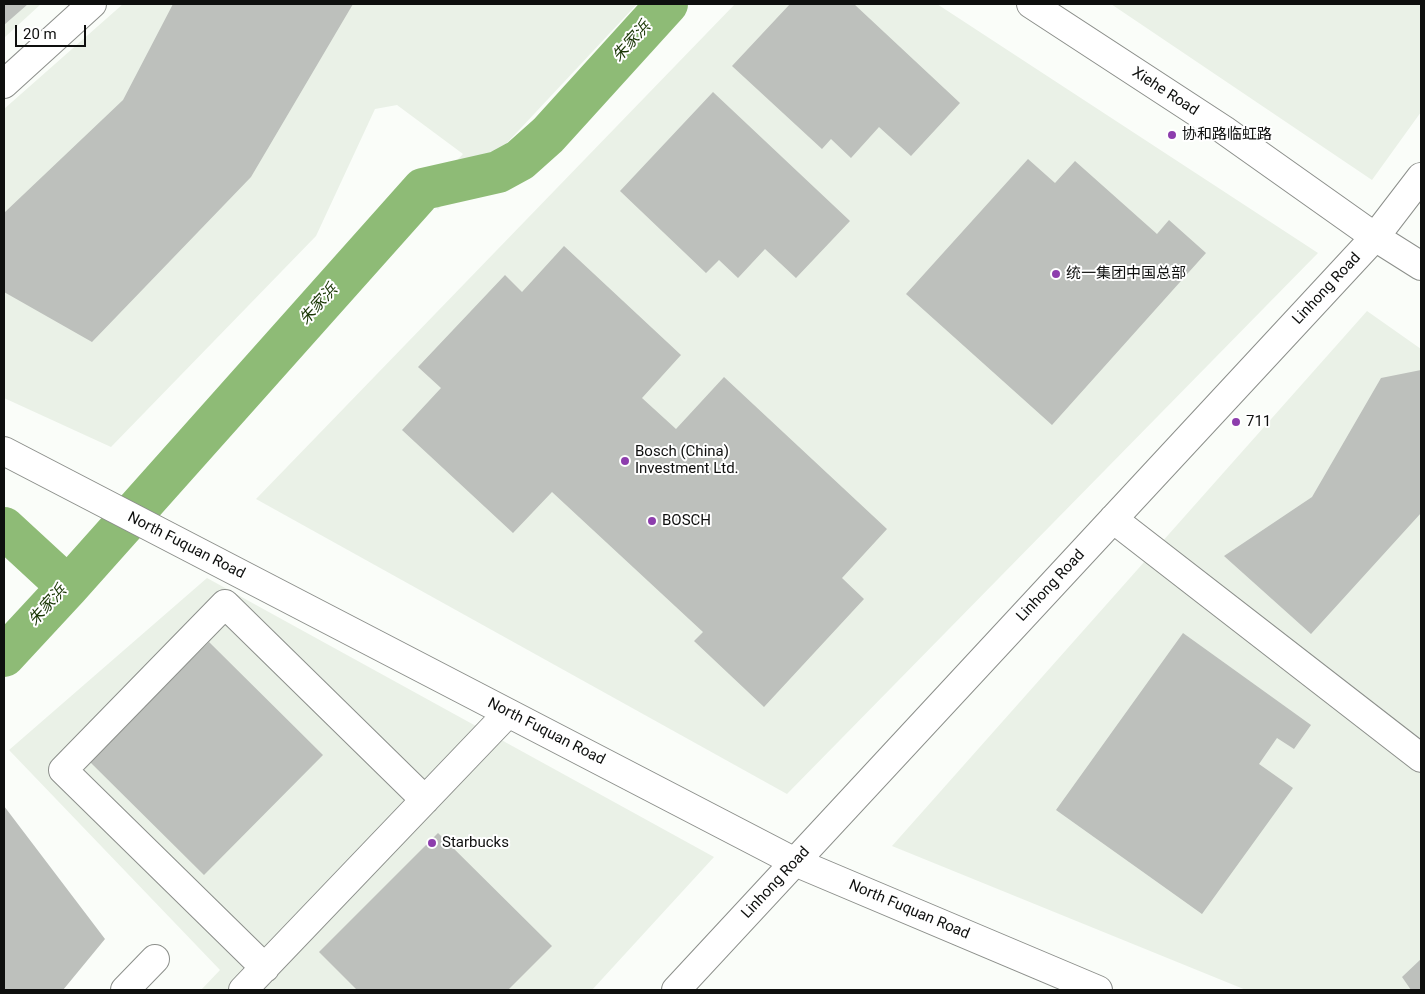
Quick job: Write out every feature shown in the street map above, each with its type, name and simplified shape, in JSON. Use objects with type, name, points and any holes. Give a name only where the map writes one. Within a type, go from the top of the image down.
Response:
[{"type":"street","points":[[4,84],[92,4]]},
{"type":"street","name":"Xiehe Road","points":[[1031,4],[1224,130],[1375,237],[1421,266]]},
{"type":"street","name":"Linhong Road","points":[[676,990],[1375,237],[1421,177]]},
{"type":"street","name":"North Fuquan Road","points":[[4,451],[795,862],[1098,990]]},
{"type":"street","points":[[1114,519],[1421,758]]},
{"type":"street","points":[[265,968],[63,770],[226,604],[425,800]]},
{"type":"street","points":[[243,990],[508,713]]},
{"type":"street","points":[[125,990],[155,959]]},
{"type":"shaded area","points":[[4,4],[41,4],[4,38]]},
{"type":"shaded area","points":[[123,4],[637,4],[506,144],[438,209],[424,195],[463,154],[397,105],[375,109],[316,236],[111,447],[4,398],[4,109]]},
{"type":"shaded area","points":[[735,4],[937,4],[1318,253],[787,794],[256,499]]},
{"type":"shaded area","points":[[1111,4],[1421,4],[1421,112],[1372,180]]},
{"type":"shaded area","points":[[1367,311],[1421,349],[1421,990],[1246,990],[892,846]]},
{"type":"shaded area","points":[[207,578],[714,857],[592,990],[201,990],[220,970],[9,750]]},
{"type":"building","points":[[4,4],[28,4],[4,25]]},
{"type":"building","points":[[173,4],[353,4],[251,177],[92,342],[4,292],[4,213],[123,100]]},
{"type":"building","points":[[790,4],[854,4],[960,103],[911,156],[879,127],[851,158],[831,139],[822,149],[732,66]]},
{"type":"building","points":[[713,92],[850,221],[796,278],[765,249],[738,278],[719,260],[706,273],[620,191]]},
{"type":"building","name":"统一集团中国总部","points":[[1028,159],[1055,183],[1075,161],[1157,234],[1169,220],[1206,253],[1052,425],[906,294]]},
{"type":"building","name":"Bosch (China) Investment Ltd.","points":[[564,246],[681,355],[642,398],[676,429],[724,377],[887,529],[842,578],[864,599],[764,707],[694,641],[703,632],[552,492],[513,533],[402,430],[441,388],[418,367],[505,275],[522,292]]},
{"type":"building","points":[[1421,370],[1421,513],[1311,634],[1224,556],[1312,497],[1381,378]]},
{"type":"building","points":[[1183,633],[1311,725],[1294,749],[1277,738],[1259,764],[1293,788],[1202,914],[1056,810]]},
{"type":"building","points":[[209,642],[323,755],[204,875],[90,762]]},
{"type":"building","points":[[4,806],[105,939],[63,990],[4,990]]},
{"type":"building","points":[[438,833],[552,946],[508,990],[357,990],[319,952]]},
{"type":"building","points":[[1421,959],[1421,990],[1411,990],[1402,977]]},
{"type":"waterway","name":"朱家浜","points":[[4,656],[68,587],[423,189],[498,172],[520,160],[548,135],[667,4]]},
{"type":"waterway","points":[[4,528],[68,587]]},
{"type":"place","name":"协和路临虹路","points":[[1172,135]]},
{"type":"place","name":"统一集团中国总部","points":[[1056,274]]},
{"type":"place","name":"711","points":[[1236,422]]},
{"type":"place","name":"Bosch (China) Investment Ltd.","points":[[625,461]]},
{"type":"place","name":"BOSCH","points":[[652,521]]},
{"type":"place","name":"Starbucks","points":[[432,843]]}]
